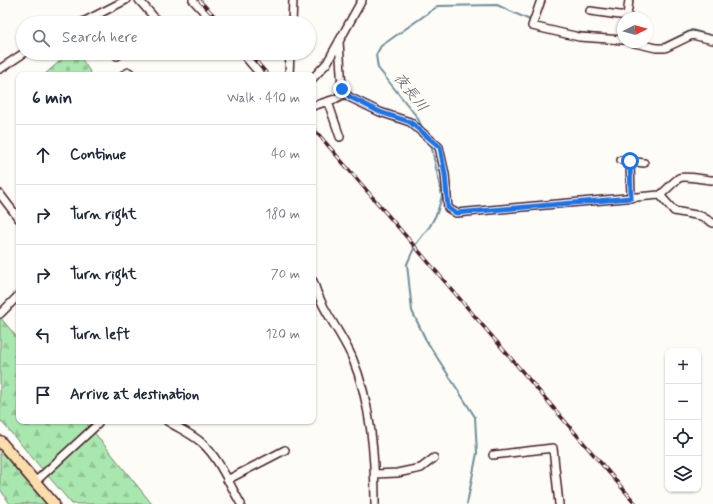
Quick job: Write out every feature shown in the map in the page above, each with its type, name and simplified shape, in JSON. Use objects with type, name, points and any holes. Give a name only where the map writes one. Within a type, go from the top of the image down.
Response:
[{"type":"highway","points":[[0,441],[54,504]]},
{"type":"street","points":[[94,16],[126,0]]},
{"type":"street","points":[[139,0],[152,16]]},
{"type":"street","points":[[193,0],[208,16]]},
{"type":"street","points":[[292,16],[293,0]]},
{"type":"street","points":[[316,75],[327,63],[362,0]]},
{"type":"street","points":[[541,0],[532,26],[542,30],[579,37],[617,40]]},
{"type":"street","points":[[628,12],[629,0]]},
{"type":"street","points":[[590,11],[617,15]]},
{"type":"street","points":[[653,47],[661,49],[668,47],[692,35],[713,40]]},
{"type":"street","points":[[339,41],[342,89],[350,97],[380,112],[410,122],[440,147],[445,174],[448,208],[456,213],[660,196],[679,178],[688,176],[699,180],[713,180]]},
{"type":"street","points":[[0,69],[16,58]]},
{"type":"street","points":[[248,60],[258,72]]},
{"type":"street","points":[[289,72],[290,60]]},
{"type":"street","points":[[316,105],[328,102],[346,93]]},
{"type":"street","points":[[328,102],[340,137]]},
{"type":"street","points":[[621,160],[644,162]]},
{"type":"street","points":[[630,161],[631,198]]},
{"type":"street","points":[[0,194],[16,214]]},
{"type":"street","points":[[660,196],[674,211],[701,216],[713,223]]},
{"type":"street","points":[[316,288],[328,316],[345,341],[353,359],[373,440],[375,504]]},
{"type":"street","points":[[0,314],[16,298]]},
{"type":"street","points":[[35,482],[98,424]]},
{"type":"street","points":[[172,424],[202,442],[215,460],[241,504]]},
{"type":"street","points":[[493,455],[553,448],[559,504]]},
{"type":"street","points":[[226,480],[285,450]]},
{"type":"street","points":[[375,474],[397,473],[421,468],[434,458]]},
{"type":"green space","points":[[61,60],[82,60],[90,72],[47,72]]},
{"type":"green space","points":[[0,317],[16,336],[16,424],[87,424],[152,504],[72,504],[0,420]]},
{"type":"green space","points":[[0,451],[46,504],[10,504],[0,489]]},
{"type":"waterway","name":"夜長川","points":[[424,131],[417,117],[378,68],[376,55],[381,46],[438,6],[497,5],[532,21]]},
{"type":"waterway","name":"夜長川","points":[[661,45],[692,30],[713,36]]},
{"type":"waterway","name":"夜長川","points":[[573,32],[617,36]]},
{"type":"waterway","name":"夜長川","points":[[431,144],[442,196],[437,213],[430,226],[416,244],[407,264],[412,311],[426,340],[475,417],[477,453],[467,504]]},
{"type":"railway","points":[[199,0],[214,16]]},
{"type":"railway","points":[[255,60],[265,72]]},
{"type":"railway","points":[[316,131],[636,504]]},
{"type":"route","points":[[342,89],[350,97],[380,112],[410,122],[440,147],[445,174],[448,208],[456,213],[631,198],[630,161]]}]
